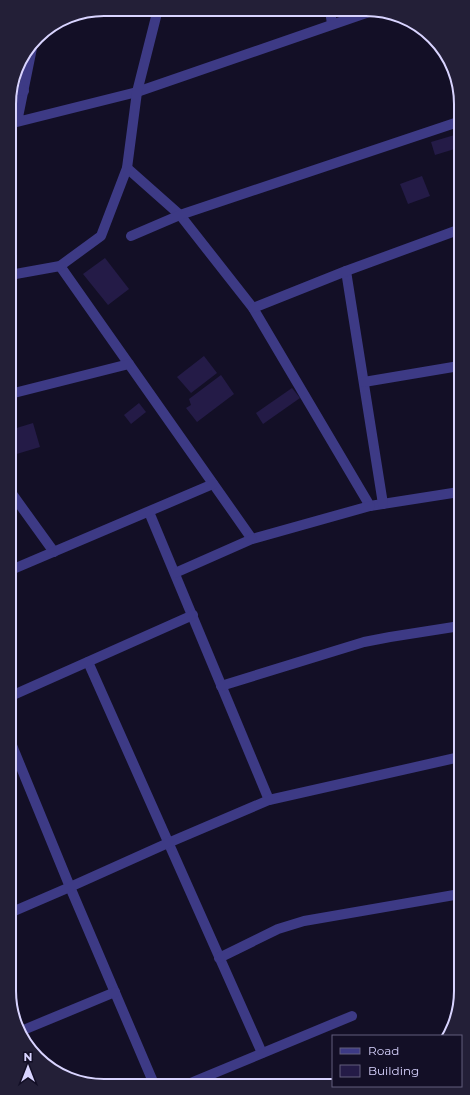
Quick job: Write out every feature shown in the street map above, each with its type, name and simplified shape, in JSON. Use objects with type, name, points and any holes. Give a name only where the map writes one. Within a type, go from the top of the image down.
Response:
[{"type":"street","points":[[16,274],[60,266],[101,236],[126,168],[137,92],[156,16]]},
{"type":"street","points":[[331,16],[332,24]]},
{"type":"street","points":[[16,122],[137,92],[357,16]]},
{"type":"street","points":[[16,114],[24,91],[31,56]]},
{"type":"street","points":[[17,90],[24,91]]},
{"type":"street","points":[[131,236],[180,215],[454,123]]},
{"type":"street","points":[[126,168],[180,215],[253,308],[370,506]]},
{"type":"street","points":[[253,308],[346,271],[454,231]]},
{"type":"street","points":[[60,266],[252,539]]},
{"type":"street","points":[[346,271],[383,504]]},
{"type":"street","points":[[16,392],[129,364]]},
{"type":"street","points":[[364,382],[454,367]]},
{"type":"street","points":[[16,568],[213,484]]},
{"type":"street","points":[[175,573],[252,539],[370,506],[454,493]]},
{"type":"street","points":[[16,499],[54,552]]},
{"type":"street","points":[[149,512],[269,800]]},
{"type":"street","points":[[16,694],[193,615]]},
{"type":"street","points":[[221,686],[364,642],[454,627]]},
{"type":"street","points":[[88,662],[262,1053]]},
{"type":"street","points":[[16,756],[152,1079]]},
{"type":"street","points":[[16,910],[168,842],[269,800],[454,758]]},
{"type":"street","points":[[219,958],[278,929],[304,921],[454,895]]},
{"type":"street","points":[[25,1029],[115,992]]},
{"type":"street","points":[[200,1079],[352,1016]]},
{"type":"building","points":[[454,135],[454,149],[435,155],[431,142]]},
{"type":"building","points":[[422,176],[430,196],[408,204],[400,184]]},
{"type":"building","points":[[105,258],[129,289],[108,305],[83,274]]},
{"type":"building","points":[[204,356],[217,373],[191,393],[177,377]]},
{"type":"building","points":[[221,375],[234,394],[197,422],[186,408],[191,405],[189,399]]},
{"type":"building","points":[[292,388],[300,398],[263,424],[256,413]]},
{"type":"building","points":[[139,403],[146,412],[131,424],[124,415]]},
{"type":"building","points":[[33,423],[40,447],[16,454],[16,428]]}]
